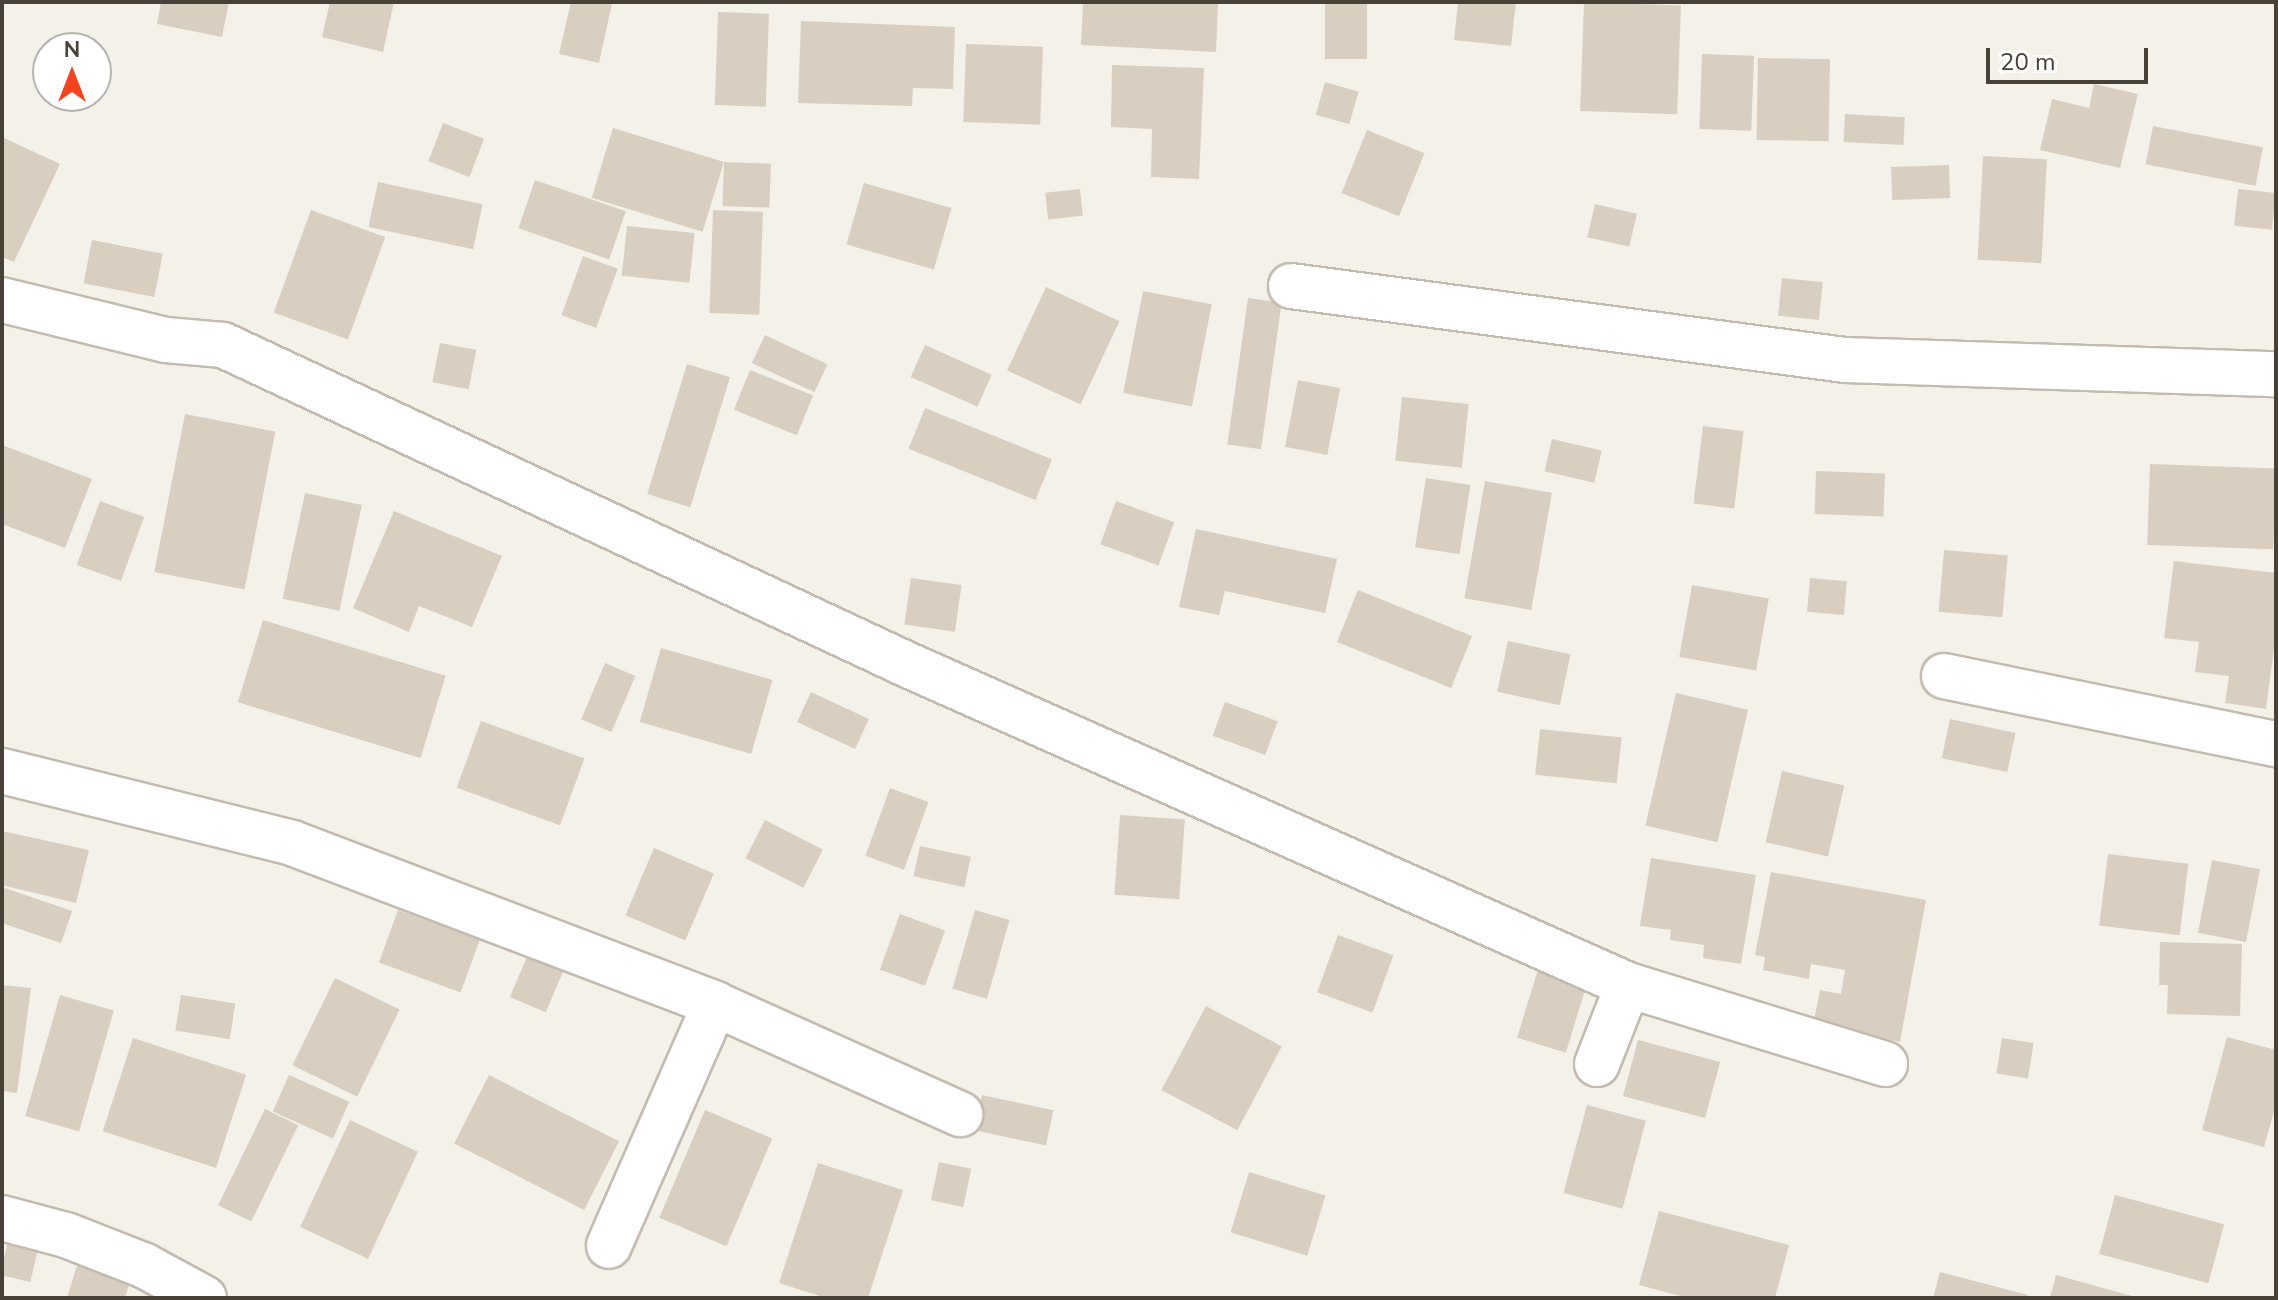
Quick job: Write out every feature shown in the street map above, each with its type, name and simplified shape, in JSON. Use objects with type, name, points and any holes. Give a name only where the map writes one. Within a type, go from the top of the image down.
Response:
[{"type":"street","points":[[1291,286],[1845,360],[2276,374]]},
{"type":"street","points":[[2,300],[166,340],[223,345],[908,665],[1628,985],[1885,1064]]},
{"type":"street","points":[[1944,676],[2276,744]]},
{"type":"street","points":[[2,771],[292,843],[715,1004],[960,1114]]},
{"type":"street","points":[[1597,1064],[1628,985]]},
{"type":"street","points":[[609,1246],[715,1004]]},
{"type":"street","points":[[2,1218],[66,1235],[145,1266],[204,1298]]},
{"type":"building","points":[[161,2],[229,2],[222,37],[157,24]]},
{"type":"building","points":[[330,2],[394,2],[383,52],[322,37]]},
{"type":"building","points":[[571,2],[612,3],[599,63],[559,54]]},
{"type":"building","points":[[1083,2],[1218,2],[1216,52],[1081,45]]},
{"type":"building","points":[[1325,2],[1367,2],[1367,59],[1325,59]]},
{"type":"building","points":[[1458,2],[1516,2],[1511,46],[1454,40]]},
{"type":"building","points":[[1584,2],[1681,5],[1677,114],[1580,111]]},
{"type":"building","points":[[718,12],[769,14],[766,107],[715,105]]},
{"type":"building","points":[[801,21],[955,27],[953,89],[913,88],[912,106],[798,103]]},
{"type":"building","points":[[966,44],[1043,47],[1040,125],[963,122]]},
{"type":"building","points":[[1702,54],[1754,56],[1751,131],[1699,129]]},
{"type":"building","points":[[1758,58],[1830,59],[1829,141],[1757,140]]},
{"type":"building","points":[[1112,65],[1204,68],[1199,179],[1151,177],[1152,129],[1111,127]]},
{"type":"building","points":[[1325,82],[1359,92],[1349,124],[1316,115]]},
{"type":"building","points":[[2094,84],[2138,94],[2120,168],[2040,150],[2052,99],[2089,108]]},
{"type":"building","points":[[1845,114],[1905,117],[1903,145],[1844,142]]},
{"type":"building","points":[[443,123],[484,139],[469,177],[428,161]]},
{"type":"building","points":[[2153,126],[2263,147],[2256,186],[2146,164]]},
{"type":"building","points":[[613,128],[724,162],[703,232],[592,198]]},
{"type":"building","points":[[1367,130],[1424,153],[1399,216],[1342,193]]},
{"type":"building","points":[[2,137],[60,164],[14,262],[2,257]]},
{"type":"building","points":[[1983,156],[2047,159],[2041,263],[1978,260]]},
{"type":"building","points":[[724,162],[771,164],[769,208],[722,206]]},
{"type":"building","points":[[1949,165],[1950,198],[1892,200],[1891,167]]},
{"type":"building","points":[[535,180],[626,211],[609,259],[518,228]]},
{"type":"building","points":[[378,182],[483,204],[473,249],[368,227]]},
{"type":"building","points":[[864,183],[951,208],[934,270],[846,245]]},
{"type":"building","points":[[1080,189],[1083,216],[1048,220],[1045,193]]},
{"type":"building","points":[[2238,189],[2276,193],[2272,230],[2234,226]]},
{"type":"building","points":[[1595,204],[1637,214],[1629,247],[1587,237]]},
{"type":"building","points":[[311,210],[385,237],[348,339],[274,312]]},
{"type":"building","points":[[713,210],[763,212],[759,315],[709,313]]},
{"type":"building","points":[[627,226],[695,233],[689,283],[622,276]]},
{"type":"building","points":[[92,240],[163,254],[154,297],[84,283]]},
{"type":"building","points":[[583,256],[618,269],[596,328],[561,315]]},
{"type":"building","points":[[1782,278],[1823,282],[1819,320],[1778,316]]},
{"type":"building","points":[[1046,287],[1119,321],[1081,405],[1007,370]]},
{"type":"building","points":[[1143,291],[1212,304],[1192,406],[1123,393]]},
{"type":"building","points":[[1248,298],[1282,303],[1261,449],[1227,445]]},
{"type":"building","points":[[765,335],[828,364],[814,392],[752,363]]},
{"type":"building","points":[[440,343],[476,350],[469,389],[432,382]]},
{"type":"building","points":[[925,345],[992,375],[977,407],[911,377]]},
{"type":"building","points":[[687,364],[730,377],[690,507],[647,494]]},
{"type":"building","points":[[750,370],[813,395],[797,435],[734,410]]},
{"type":"building","points":[[1298,380],[1340,388],[1327,455],[1285,447]]},
{"type":"building","points":[[1402,397],[1469,404],[1462,468],[1395,461]]},
{"type":"building","points":[[925,408],[1052,459],[1036,500],[909,449]]},
{"type":"building","points":[[185,414],[275,432],[245,590],[154,572]]},
{"type":"building","points":[[1703,426],[1744,431],[1734,508],[1693,503]]},
{"type":"building","points":[[1552,439],[1602,450],[1594,483],[1545,471]]},
{"type":"building","points":[[2,445],[92,479],[65,548],[2,524]]},
{"type":"building","points":[[2150,464],[2276,468],[2273,549],[2147,545]]},
{"type":"building","points":[[1816,471],[1885,473],[1883,516],[1814,514]]},
{"type":"building","points":[[1426,478],[1470,485],[1459,554],[1415,547]]},
{"type":"building","points":[[1485,481],[1552,493],[1531,610],[1464,598]]},
{"type":"building","points":[[305,493],[362,505],[339,611],[283,599]]},
{"type":"building","points":[[100,501],[144,517],[121,581],[77,565]]},
{"type":"building","points":[[1116,501],[1174,522],[1159,565],[1100,544]]},
{"type":"building","points":[[394,511],[502,556],[472,627],[419,606],[409,632],[353,608]]},
{"type":"building","points":[[1196,529],[1337,559],[1325,613],[1225,591],[1219,615],[1179,607]]},
{"type":"building","points":[[1944,550],[2008,556],[2002,617],[1939,612]]},
{"type":"building","points":[[2174,561],[2276,573],[2276,633],[2266,709],[2225,703],[2229,676],[2195,672],[2199,642],[2164,638]]},
{"type":"building","points":[[911,578],[962,585],[955,632],[904,625]]},
{"type":"building","points":[[1810,578],[1847,581],[1844,615],[1807,612]]},
{"type":"building","points":[[1692,585],[1769,599],[1756,670],[1679,657]]},
{"type":"building","points":[[1358,590],[1472,636],[1451,688],[1337,642]]},
{"type":"building","points":[[263,620],[446,676],[421,758],[238,702]]},
{"type":"building","points":[[1508,641],[1571,654],[1560,705],[1497,692]]},
{"type":"building","points":[[661,648],[773,680],[751,754],[640,722]]},
{"type":"building","points":[[605,663],[635,676],[612,732],[581,719]]},
{"type":"building","points":[[811,692],[869,719],[855,749],[797,722]]},
{"type":"building","points":[[1676,693],[1748,710],[1718,842],[1645,826]]},
{"type":"building","points":[[1225,702],[1278,721],[1265,755],[1213,736]]},
{"type":"building","points":[[1950,719],[2016,733],[2007,772],[1942,758]]},
{"type":"building","points":[[481,721],[584,759],[560,825],[457,788]]},
{"type":"building","points":[[1540,729],[1622,738],[1617,783],[1535,775]]},
{"type":"building","points":[[1782,771],[1844,785],[1828,857],[1766,842]]},
{"type":"building","points":[[890,788],[929,802],[904,870],[865,856]]},
{"type":"building","points":[[1120,815],[1185,820],[1179,899],[1114,895]]},
{"type":"building","points":[[765,820],[823,850],[803,888],[745,858]]},
{"type":"building","points":[[2,831],[89,850],[76,903],[2,885]]},
{"type":"building","points":[[920,846],[971,857],[964,887],[914,876]]},
{"type":"building","points":[[654,848],[714,873],[685,941],[625,915]]},
{"type":"building","points":[[2108,854],[2188,864],[2180,935],[2099,925]]},
{"type":"building","points":[[1651,858],[1756,875],[1741,964],[1703,958],[1704,945],[1670,940],[1671,930],[1640,926]]},
{"type":"building","points":[[2212,860],[2260,869],[2246,942],[2198,933]]},
{"type":"building","points":[[1771,872],[1926,900],[1900,1042],[1813,1026],[1820,990],[1841,994],[1845,970],[1811,964],[1809,979],[1763,970],[1765,957],[1755,955]]},
{"type":"building","points":[[5,888],[72,911],[61,943],[2,923]]},
{"type":"building","points":[[398,910],[480,940],[461,992],[379,963]]},
{"type":"building","points":[[975,910],[1010,920],[987,999],[952,989]]},
{"type":"building","points":[[900,914],[945,930],[925,986],[880,969]]},
{"type":"building","points":[[1338,935],[1393,955],[1373,1013],[1317,992]]},
{"type":"building","points":[[2160,942],[2242,944],[2240,1016],[2167,1014],[2168,985],[2159,985]]},
{"type":"building","points":[[529,952],[565,967],[546,1012],[510,997]]},
{"type":"building","points":[[1539,966],[1588,981],[1566,1053],[1517,1038]]},
{"type":"building","points":[[335,978],[400,1010],[357,1097],[292,1065]]},
{"type":"building","points":[[2,985],[31,988],[17,1093],[2,1091]]},
{"type":"building","points":[[60,995],[114,1010],[79,1132],[25,1116]]},
{"type":"building","points":[[181,995],[235,1004],[230,1039],[175,1031]]},
{"type":"building","points":[[1206,1006],[1282,1046],[1237,1130],[1161,1090]]},
{"type":"building","points":[[2227,1037],[2276,1050],[2276,1104],[2264,1147],[2202,1130]]},
{"type":"building","points":[[133,1038],[246,1075],[216,1168],[103,1131]]},
{"type":"building","points":[[2002,1038],[2034,1043],[2028,1079],[1996,1074]]},
{"type":"building","points":[[1638,1040],[1720,1062],[1705,1118],[1623,1096]]},
{"type":"building","points":[[289,1075],[349,1102],[333,1138],[273,1112]]},
{"type":"building","points":[[489,1075],[619,1141],[584,1210],[454,1144]]},
{"type":"building","points":[[982,1095],[1053,1110],[1046,1145],[975,1130]]},
{"type":"building","points":[[1587,1105],[1646,1121],[1622,1209],[1563,1193]]},
{"type":"building","points":[[265,1109],[298,1125],[251,1221],[218,1205]]},
{"type":"building","points":[[705,1110],[772,1139],[726,1246],[659,1218]]},
{"type":"building","points":[[350,1120],[418,1152],[368,1259],[300,1227]]},
{"type":"building","points":[[939,1162],[971,1169],[963,1207],[931,1200]]},
{"type":"building","points":[[818,1163],[903,1190],[868,1298],[826,1298],[779,1283]]},
{"type":"building","points":[[1249,1172],[1326,1195],[1307,1256],[1231,1232]]},
{"type":"building","points":[[2115,1195],[2224,1224],[2208,1283],[2099,1254]]},
{"type":"building","points":[[1659,1211],[1789,1245],[1775,1298],[1688,1298],[1639,1285]]},
{"type":"building","points":[[8,1241],[38,1248],[30,1282],[2,1276]]},
{"type":"building","points":[[81,1252],[134,1268],[125,1298],[67,1298]]},
{"type":"building","points":[[1940,1272],[2028,1295],[2027,1298],[1933,1298]]},
{"type":"building","points":[[2056,1275],[2136,1297],[2136,1298],[2050,1298]]}]
